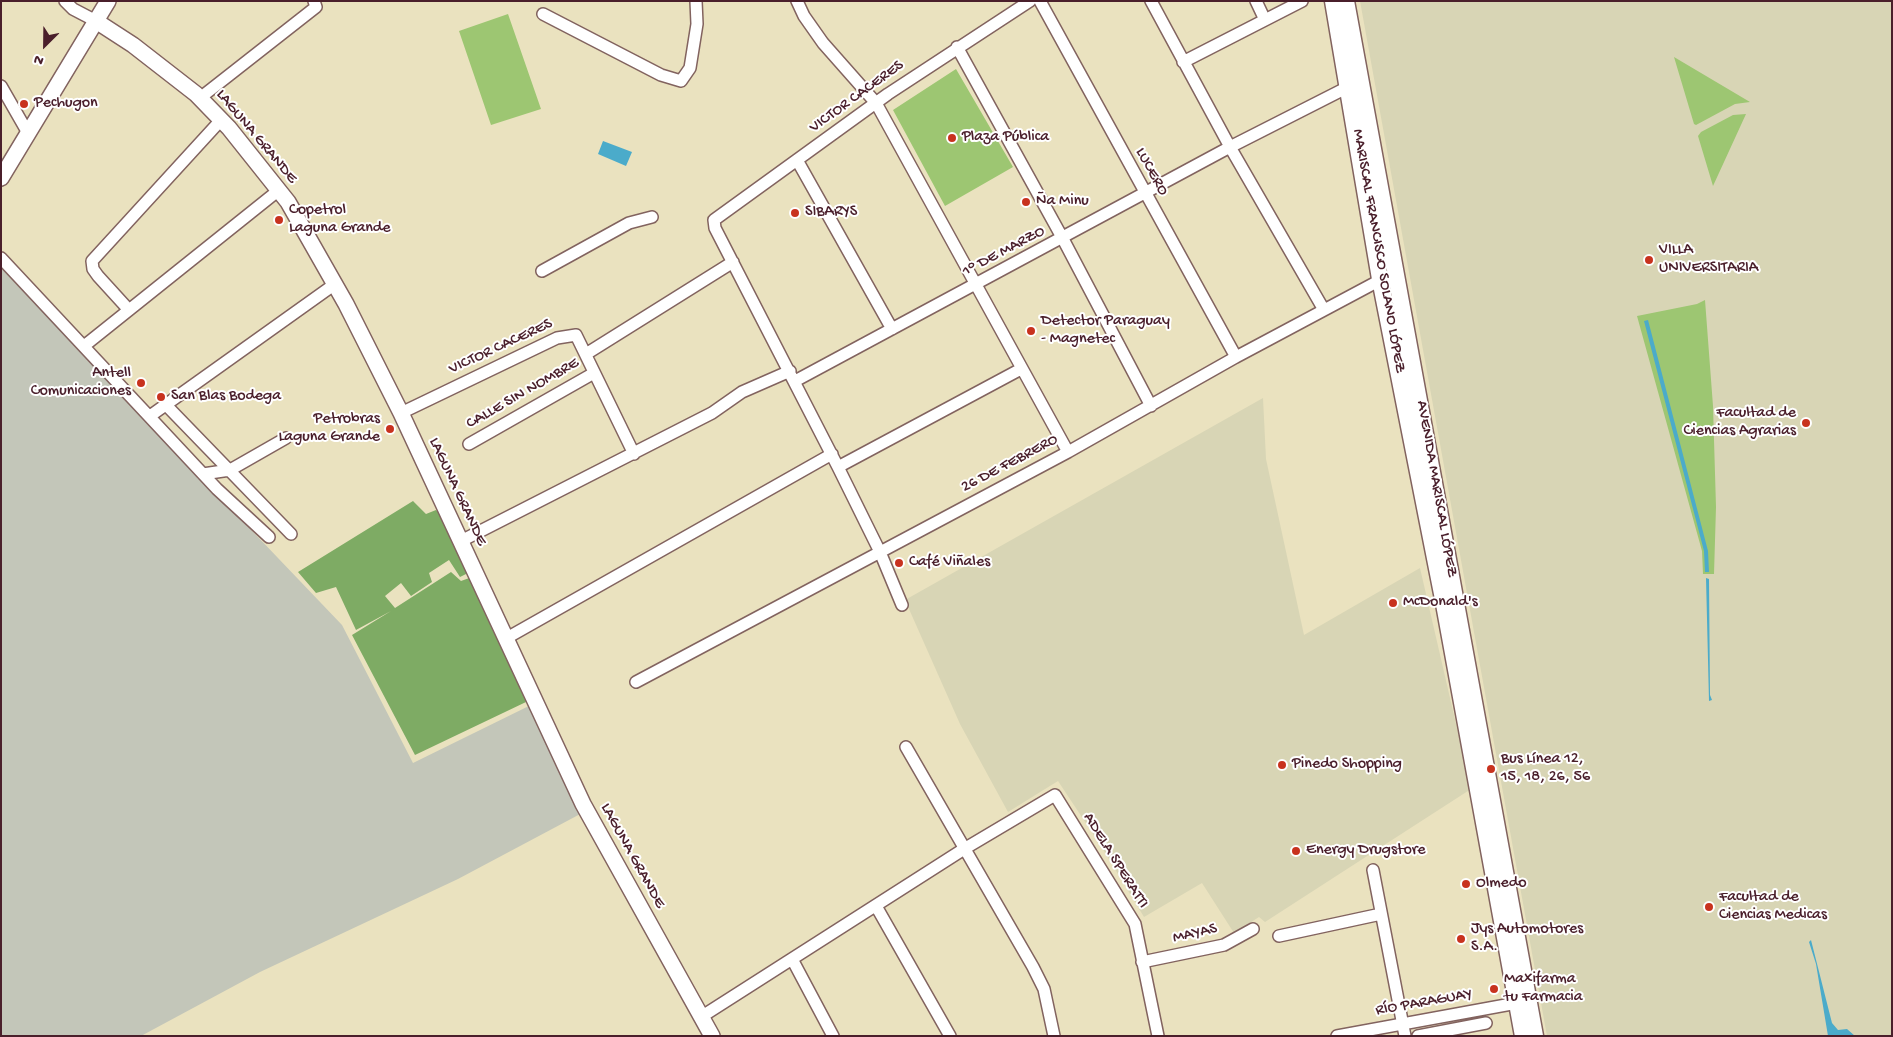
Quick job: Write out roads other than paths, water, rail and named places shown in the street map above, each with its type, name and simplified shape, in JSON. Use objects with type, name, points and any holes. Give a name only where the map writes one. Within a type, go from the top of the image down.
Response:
[{"type":"highway","name":"MARISCAL FRANCISCO SOLANO LÓPEZ","points":[[1333,1],[1355,84],[1380,279],[1448,626],[1517,1003]]},
{"type":"highway","name":"AVENIDA MARISCAL LÓPEZ","points":[[1346,1],[1355,84],[1396,272],[1535,1036]]},
{"type":"highway","points":[[1448,626],[1446,636],[1452,671]]},
{"type":"highway","points":[[1517,1003],[1523,1036]]},
{"type":"main road","points":[[1,178],[108,1]]},
{"type":"main road","name":"LAGUNA GRANDE","points":[[96,21],[161,66],[200,98],[222,120],[279,190],[335,284],[400,413],[583,804],[712,1036]]},
{"type":"street","points":[[65,1],[73,9],[96,21]]},
{"type":"street","points":[[200,98],[316,7],[314,1]]},
{"type":"street","points":[[797,1],[804,16],[823,43],[876,102],[1068,452]]},
{"type":"street","name":"VICTOR CACERES","points":[[733,262],[715,228],[714,220],[718,215],[876,102],[957,47],[1030,1]]},
{"type":"street","name":"LUCERO","points":[[1040,1],[1145,195],[1236,357]]},
{"type":"street","points":[[1151,1],[1230,148],[1324,310]]},
{"type":"street","points":[[1256,1],[1265,20]]},
{"type":"street","points":[[1183,62],[1302,1]]},
{"type":"street","points":[[542,14],[661,75],[681,81],[685,79],[690,68],[697,24],[698,2]]},
{"type":"street","points":[[957,47],[1063,239],[1151,406]]},
{"type":"street","name":"1° DE MARZO","points":[[460,542],[712,413],[742,392],[792,376],[892,330],[1230,148],[1355,84]]},
{"type":"street","points":[[1,86],[28,133]]},
{"type":"street","points":[[129,310],[98,276],[93,269],[92,261],[222,120]]},
{"type":"street","points":[[797,160],[892,330]]},
{"type":"street","points":[[84,346],[279,190]]},
{"type":"street","points":[[542,271],[629,223],[652,217]]},
{"type":"street","points":[[1,258],[203,474],[269,537]]},
{"type":"street","points":[[634,454],[586,354],[733,262],[832,454],[880,552],[902,605]]},
{"type":"street","name":"26 DE FEBRERO","points":[[636,682],[1068,452],[1236,357],[1396,272]]},
{"type":"street","points":[[150,416],[335,284]]},
{"type":"street","name":"VICTOR CACERES","points":[[400,413],[557,338],[576,335],[586,354]]},
{"type":"street","points":[[838,467],[1021,369]]},
{"type":"street","name":"CALLE SIN NOMBRE","points":[[469,444],[594,373]]},
{"type":"street","points":[[166,405],[291,534]]},
{"type":"street","points":[[203,474],[230,470],[286,438]]},
{"type":"street","points":[[505,639],[832,454]]},
{"type":"street","points":[[906,747],[1044,989],[1054,1036]]},
{"type":"street","name":"ADELA SPERATTI","points":[[964,849],[1055,794],[1114,887],[1135,924],[1158,1036]]},
{"type":"street","points":[[701,1016],[964,849]]},
{"type":"street","points":[[1373,870],[1405,1036]]},
{"type":"street","points":[[876,906],[950,1036]]},
{"type":"street","points":[[1279,936],[1381,914]]},
{"type":"street","name":"MAYAS","points":[[1142,962],[1224,944],[1253,929]]},
{"type":"street","points":[[792,959],[833,1036]]},
{"type":"street","name":"RÍO PARAGUAY","points":[[1337,1036],[1517,1003]]},
{"type":"street","points":[[1418,1036],[1486,1023]]},
{"type":"water","points":[[603,141],[632,152],[626,166],[598,154]]},
{"type":"water","points":[[1648,320],[1708,551],[1709,572],[1705,572],[1704,551],[1644,321]]},
{"type":"water","points":[[1706,578],[1709,579],[1710,695],[1712,700],[1709,701]]},
{"type":"water","points":[[1811,940],[1832,1023],[1838,1030],[1847,1029],[1855,1036],[1828,1036],[1816,964],[1809,942]]},
{"type":"place","name":"Pechugon","points":[[24,104]]},
{"type":"place","name":"Plaza Pública","points":[[952,138]]},
{"type":"place","name":"Ña Minu","points":[[1026,202]]},
{"type":"place","name":"SIBARYS","points":[[795,213]]},
{"type":"place","name":"Copetrol Laguna Grande","points":[[279,220]]},
{"type":"place","name":"VILLA UNIVERSITARIA","points":[[1649,260]]},
{"type":"place","name":"Detector Paraguay - Magnetec","points":[[1031,331]]},
{"type":"place","name":"Antell Comunicaciones","points":[[141,383]]},
{"type":"place","name":"San Blas Bodega","points":[[161,397]]},
{"type":"place","name":"Facultad de Ciencias Agrarias","points":[[1806,423]]},
{"type":"place","name":"Petrobras Laguna Grande","points":[[390,429]]},
{"type":"place","name":"Café Viñales","points":[[899,563]]},
{"type":"place","name":"McDonald's","points":[[1393,603]]},
{"type":"place","name":"Pinedo Shopping","points":[[1282,765]]},
{"type":"place","name":"Bus Línea 12, 15, 18, 26, 56","points":[[1491,769]]},
{"type":"place","name":"Energy Drugstore","points":[[1296,851]]},
{"type":"place","name":"Olmedo","points":[[1466,884]]},
{"type":"place","name":"Facultad de Ciencias Medicas","points":[[1709,907]]},
{"type":"place","name":"Jys Automotores S.A.","points":[[1461,939]]},
{"type":"place","name":"Maxifarma tu Farmacia","points":[[1494,989]]}]
